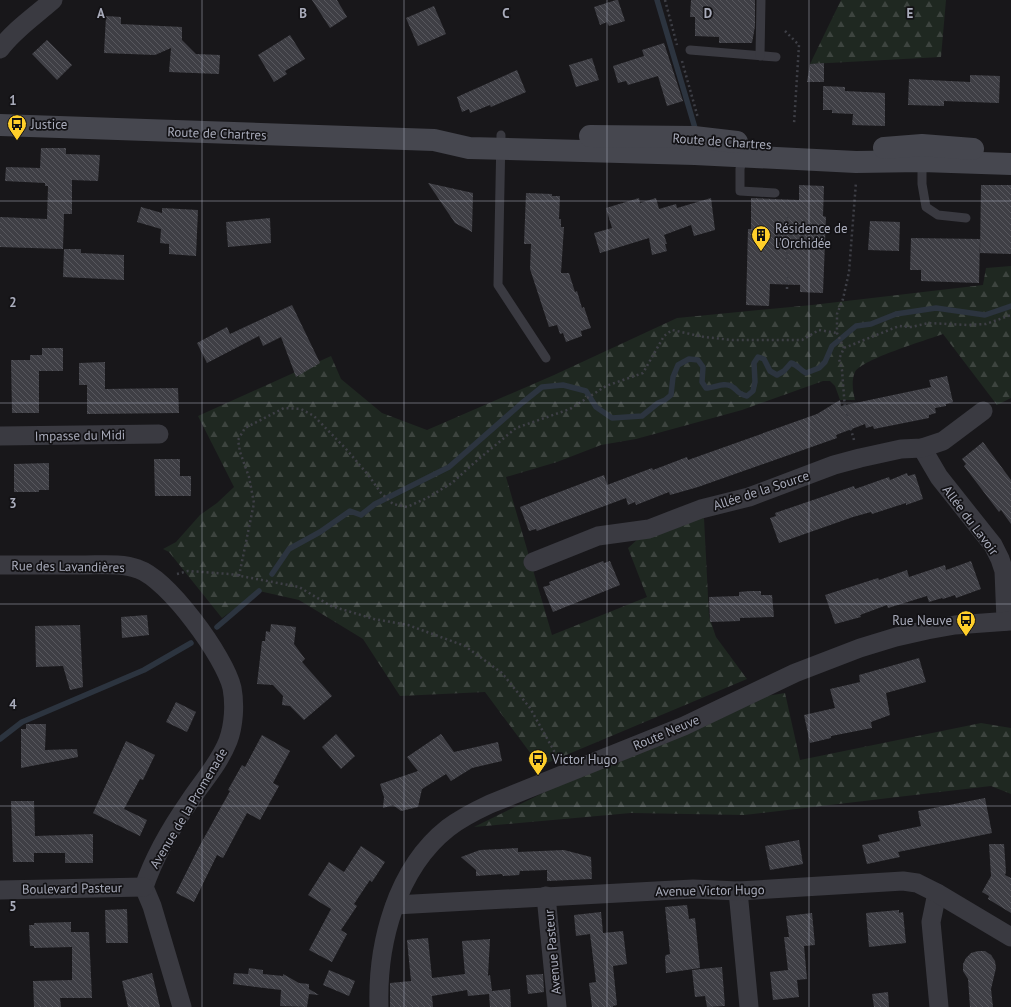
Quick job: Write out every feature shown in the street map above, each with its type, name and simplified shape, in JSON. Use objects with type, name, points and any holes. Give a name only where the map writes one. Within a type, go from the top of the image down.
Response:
[{"type":"main road","name":"Route de Chartres","points":[[0,125],[434,140],[470,148],[501,142],[701,138],[744,149]]},
{"type":"main road","name":"Route de Chartres","points":[[501,142],[744,149],[793,146],[886,148],[1011,164]]},
{"type":"main road","name":"Route de Chartres","points":[[922,153],[1011,151]]},
{"type":"street","points":[[0,49],[24,24],[53,0]]},
{"type":"street","name":"Allée de la Source","points":[[533,562],[598,536],[649,529],[701,509],[749,496],[860,458],[901,449],[922,448],[943,441],[983,411]]},
{"type":"street","name":"Impasse du Midi","points":[[0,436],[160,434]]},
{"type":"street","name":"Allée du Lavoir","points":[[922,448],[939,477],[993,545],[1004,571],[1009,621]]},
{"type":"street","name":"Rue des Lavandières","points":[[0,565],[119,565],[138,569],[153,576],[166,588],[203,634]]},
{"type":"street","name":"Route Neuve","points":[[379,1007],[380,968],[383,943],[395,905],[416,864],[431,845],[447,829],[464,817],[490,804],[684,726],[795,673],[840,655],[896,637],[927,630],[955,625],[1009,621]]},
{"type":"street","name":"Avenue de la Promenade","points":[[144,887],[150,868],[168,836],[189,802],[216,765],[228,741],[234,716],[232,687],[219,658],[203,634]]},
{"type":"street","name":"Avenue Victor Hugo","points":[[395,905],[693,889],[738,891],[903,881],[917,883],[937,893],[1011,937]]},
{"type":"street","points":[[144,887],[152,906],[182,1007]]},
{"type":"street","name":"Boulevard Pasteur","points":[[0,890],[144,887]]},
{"type":"street","points":[[738,891],[749,1007]]},
{"type":"street","points":[[937,893],[931,922],[939,1007]]},
{"type":"street","name":"Avenue Pasteur","points":[[546,896],[557,1007]]},
{"type":"lane","points":[[760,56],[761,0]]},
{"type":"lane","points":[[690,50],[776,57]]},
{"type":"lane","points":[[501,142],[498,285],[546,358]]},
{"type":"lane","points":[[744,149],[740,169],[740,191],[775,193]]},
{"type":"lane","points":[[922,153],[922,184],[926,207],[938,215],[966,218]]},
{"type":"path","points":[[665,0],[679,51]]},
{"type":"path","points":[[785,31],[800,45],[794,124]]},
{"type":"path","points":[[681,58],[697,117],[701,138]]},
{"type":"path","points":[[844,348],[836,333],[837,314],[843,300],[849,272],[856,180]]},
{"type":"path","points":[[787,197],[787,289]]},
{"type":"path","points":[[860,458],[844,409],[842,370],[839,359],[844,348],[899,326],[911,327],[928,322],[966,325],[986,324],[1011,315]]},
{"type":"path","points":[[238,576],[254,503],[249,477],[240,452],[238,440],[245,428],[284,408],[301,409],[314,416],[347,450],[369,476],[380,493],[393,504],[407,507],[428,498],[452,483],[516,428],[570,409],[606,386],[643,373],[664,336],[672,330],[704,337],[732,340],[802,340],[819,330],[836,333]]},
{"type":"path","points":[[158,581],[188,571],[238,576],[299,587],[331,606],[374,619],[408,625],[465,646],[502,673],[530,708],[553,749]]},
{"type":"green space","points":[[841,0],[946,0],[941,57],[810,64]]},
{"type":"green space","points":[[1011,266],[1011,398],[997,405],[943,334],[869,361],[860,367],[855,372],[853,379],[855,400],[840,400],[835,386],[830,381],[823,381],[742,410],[636,439],[601,445],[557,462],[506,477],[552,635],[647,597],[628,548],[649,529],[704,518],[709,616],[716,637],[747,679],[540,766],[485,692],[400,696],[363,639],[299,600],[259,591],[222,618],[169,552],[163,549],[176,542],[200,515],[217,503],[234,487],[198,416],[331,356],[341,379],[382,413],[427,430],[554,375],[677,318],[812,305],[983,285],[986,268]]},
{"type":"green space","points":[[785,693],[800,760],[981,723],[1011,728],[1011,794],[991,786],[744,815],[631,813],[474,827],[585,772],[755,698]]},
{"type":"building","points":[[312,0],[337,0],[347,17],[330,28]]},
{"type":"building","points":[[618,0],[625,21],[609,26],[607,22],[600,25],[594,7]]},
{"type":"building","points":[[691,0],[755,0],[755,26],[752,43],[719,43],[719,37],[695,36],[695,17],[690,17]]},
{"type":"building","points":[[434,6],[446,34],[418,46],[406,18]]},
{"type":"building","points":[[106,16],[121,17],[121,24],[182,27],[182,40],[196,54],[220,55],[219,74],[169,72],[171,48],[155,55],[104,53]]},
{"type":"building","points":[[290,35],[305,59],[285,71],[287,74],[274,82],[258,55]]},
{"type":"building","points":[[47,40],[72,65],[57,80],[32,54]]},
{"type":"building","points":[[664,43],[683,101],[667,106],[658,76],[628,85],[626,81],[618,83],[613,66],[644,56],[642,50]]},
{"type":"building","points":[[592,58],[599,80],[576,87],[569,65]]},
{"type":"building","points":[[824,63],[824,82],[807,82],[810,64]]},
{"type":"building","points":[[517,70],[526,92],[491,107],[490,105],[470,113],[469,109],[462,112],[457,97]]},
{"type":"building","points":[[970,75],[1000,76],[999,103],[944,101],[944,106],[908,105],[909,79],[970,82]]},
{"type":"building","points":[[823,86],[845,87],[845,91],[885,93],[885,126],[852,125],[853,114],[832,113],[832,110],[823,110]]},
{"type":"building","points":[[41,148],[66,148],[66,154],[100,155],[98,181],[72,180],[72,214],[64,214],[63,249],[0,247],[0,217],[47,219],[48,186],[45,186],[45,183],[5,181],[6,167],[40,168]]},
{"type":"building","points":[[428,183],[473,193],[472,232],[455,223]]},
{"type":"building","points":[[799,185],[824,186],[823,216],[826,217],[823,293],[800,292],[800,285],[770,284],[769,306],[746,305],[748,229],[751,229],[751,198],[799,200]]},
{"type":"building","points":[[981,185],[1011,185],[1011,254],[980,253]]},
{"type":"building","points":[[526,193],[552,194],[552,196],[560,196],[559,219],[561,219],[561,227],[564,227],[561,273],[569,273],[575,292],[577,291],[582,308],[584,307],[591,328],[581,331],[582,336],[566,342],[563,333],[560,334],[557,325],[549,327],[530,269],[531,244],[524,244]]},
{"type":"building","points":[[639,198],[640,203],[656,198],[659,209],[676,204],[677,208],[711,198],[715,230],[694,236],[691,225],[664,235],[667,244],[665,244],[667,251],[652,255],[649,238],[600,253],[594,233],[612,228],[606,208]]},
{"type":"building","points":[[141,207],[162,213],[162,208],[198,210],[196,256],[169,254],[169,244],[160,243],[161,229],[137,222]]},
{"type":"building","points":[[270,218],[271,243],[228,247],[226,222]]},
{"type":"building","points":[[870,221],[900,222],[899,251],[868,250]]},
{"type":"building","points":[[911,238],[980,239],[979,283],[921,281],[921,270],[910,270]]},
{"type":"building","points":[[64,249],[81,249],[81,253],[124,255],[124,280],[63,277]]},
{"type":"building","points":[[292,305],[320,363],[296,377],[281,337],[263,346],[259,336],[207,363],[197,343],[227,327],[230,334]]},
{"type":"building","points":[[42,348],[63,348],[63,371],[39,371],[39,413],[12,413],[11,360],[30,360],[30,355],[42,355]]},
{"type":"building","points":[[105,362],[105,389],[178,388],[179,413],[87,414],[87,385],[79,385],[79,363]]},
{"type":"building","points":[[947,376],[953,402],[946,404],[946,406],[935,408],[936,413],[929,415],[929,418],[874,429],[873,426],[866,428],[865,424],[836,435],[837,438],[698,487],[670,495],[669,492],[636,505],[635,502],[628,505],[626,498],[537,531],[536,529],[529,531],[520,507],[604,475],[607,485],[687,457],[688,460],[817,414],[840,400],[841,406],[931,387],[929,380]]},
{"type":"building","points":[[983,442],[1011,480],[1011,524],[1001,510],[999,512],[964,466],[966,464],[962,459]]},
{"type":"building","points":[[154,459],[180,459],[180,476],[191,476],[191,496],[155,496]]},
{"type":"building","points":[[49,463],[49,490],[39,490],[39,492],[14,492],[14,464]]},
{"type":"building","points":[[907,473],[908,476],[915,474],[923,499],[872,514],[871,512],[853,517],[779,543],[770,518],[776,516],[775,513],[854,486],[855,489],[889,477],[890,480]]},
{"type":"building","points":[[603,561],[604,563],[610,561],[620,585],[553,612],[543,587],[550,585],[549,582]]},
{"type":"building","points":[[971,561],[981,589],[956,598],[955,595],[929,602],[927,596],[888,608],[887,605],[860,615],[861,617],[835,624],[825,595],[878,578],[879,580],[907,570],[909,577],[945,565],[946,570]]},
{"type":"building","points":[[761,591],[761,595],[772,595],[774,617],[740,618],[740,621],[710,622],[709,597],[739,596],[739,592]]},
{"type":"building","points":[[147,615],[149,635],[122,638],[121,617]]},
{"type":"building","points":[[271,624],[296,627],[294,644],[305,659],[302,662],[332,696],[304,720],[290,706],[282,705],[283,696],[273,685],[257,684],[262,641],[265,641],[266,631],[270,632]]},
{"type":"building","points":[[80,625],[83,687],[70,690],[63,666],[36,667],[35,626]]},
{"type":"building","points":[[919,658],[926,682],[886,693],[890,715],[871,722],[872,728],[831,736],[831,738],[810,743],[804,715],[835,708],[830,689],[860,682],[859,675]]},
{"type":"building","points":[[176,702],[196,712],[187,732],[166,722]]},
{"type":"building","points":[[26,724],[46,724],[45,750],[77,749],[78,757],[21,768],[21,729],[26,729]]},
{"type":"building","points":[[336,734],[355,756],[341,769],[322,747]]},
{"type":"building","points":[[441,734],[454,752],[498,742],[502,761],[472,768],[451,781],[446,774],[422,789],[418,807],[401,811],[393,805],[383,808],[384,797],[380,784],[418,771],[407,757]]},
{"type":"building","points":[[262,735],[290,751],[273,783],[279,786],[260,820],[247,813],[223,858],[217,855],[194,902],[176,893],[230,791],[228,790],[242,765],[245,767]]},
{"type":"building","points":[[126,741],[155,755],[143,780],[140,779],[124,809],[147,820],[140,836],[93,813]]},
{"type":"building","points":[[985,798],[992,833],[898,852],[900,857],[867,864],[862,845],[880,841],[878,835],[921,826],[918,811]]},
{"type":"building","points":[[11,801],[34,801],[35,836],[93,834],[93,863],[65,863],[65,853],[34,853],[34,862],[13,862]]},
{"type":"building","points":[[799,840],[803,864],[770,870],[765,846]]},
{"type":"building","points":[[989,844],[1004,844],[1005,875],[1011,878],[1011,913],[988,899],[989,896],[982,892],[991,876]]},
{"type":"building","points":[[361,846],[385,862],[372,882],[370,880],[354,904],[357,906],[341,930],[347,934],[332,962],[309,950],[331,909],[308,895],[329,862],[344,872]]},
{"type":"building","points":[[518,848],[518,852],[564,850],[591,857],[592,879],[547,881],[547,870],[520,871],[519,875],[503,876],[502,874],[476,876],[476,870],[461,857],[480,850]]},
{"type":"building","points":[[687,905],[689,919],[695,918],[700,968],[666,973],[665,957],[666,955],[670,954],[665,907]]},
{"type":"building","points":[[127,909],[128,943],[106,943],[105,910]]},
{"type":"building","points":[[899,910],[899,913],[903,912],[906,943],[869,947],[866,913]]},
{"type":"building","points":[[601,912],[603,933],[623,931],[627,964],[613,966],[617,1005],[613,1007],[592,1007],[589,983],[596,982],[590,934],[576,936],[574,915]]},
{"type":"building","points":[[812,913],[815,945],[804,946],[807,979],[797,980],[799,997],[773,1000],[770,972],[788,970],[784,937],[789,937],[786,916]]},
{"type":"building","points":[[71,922],[71,932],[89,932],[92,998],[60,998],[61,1007],[34,1007],[33,981],[72,980],[72,947],[34,948],[34,946],[30,946],[29,925],[34,925],[34,923]]},
{"type":"building","points":[[428,938],[432,978],[465,974],[462,941],[490,939],[488,976],[490,975],[492,991],[510,989],[511,1007],[490,1007],[489,994],[468,996],[467,990],[432,996],[433,1007],[390,1007],[390,983],[411,981],[407,940]]},
{"type":"building","points":[[985,951],[991,955],[995,961],[996,968],[991,989],[993,1007],[970,1007],[968,979],[963,971],[963,964],[971,953]]},
{"type":"building","points":[[722,967],[725,1006],[707,1007],[705,996],[695,997],[692,970]]},
{"type":"building","points":[[249,968],[263,970],[263,974],[283,976],[283,974],[299,983],[309,984],[309,989],[319,995],[309,994],[307,1007],[280,1006],[281,990],[233,984],[234,973],[248,974]]},
{"type":"building","points":[[329,970],[355,981],[349,996],[323,985]]},
{"type":"building","points":[[152,973],[160,1007],[128,1007],[122,981]]},
{"type":"building","points":[[543,974],[544,992],[528,994],[526,975]]},
{"type":"building","points":[[888,992],[889,1007],[874,1007],[872,994]]},
{"type":"waterway","points":[[657,0],[695,128]]},
{"type":"waterway","points":[[272,574],[289,549],[320,532],[350,511],[361,515],[375,504],[449,467],[542,387],[563,385],[586,391],[596,407],[612,418],[642,416],[671,395],[673,377],[678,365],[689,359],[698,360],[703,367],[702,382],[706,388],[728,385],[733,387],[739,393],[747,396],[753,391],[755,382],[754,363],[758,357],[764,359],[770,371],[777,375],[784,371],[791,363],[806,373],[819,368],[825,362],[832,346],[856,326],[871,324],[896,314],[936,308],[985,315],[1011,306]]},
{"type":"waterway","points":[[217,627],[259,591]]},
{"type":"waterway","points":[[0,739],[22,722],[144,670],[191,643]]},
{"type":"place","name":"Justice","points":[[17,141]]},
{"type":"place","name":"Résidence de l'Orchidée","points":[[761,252]]},
{"type":"place","name":"Rue Neuve","points":[[966,637]]},
{"type":"place","name":"Victor Hugo","points":[[538,776]]}]
